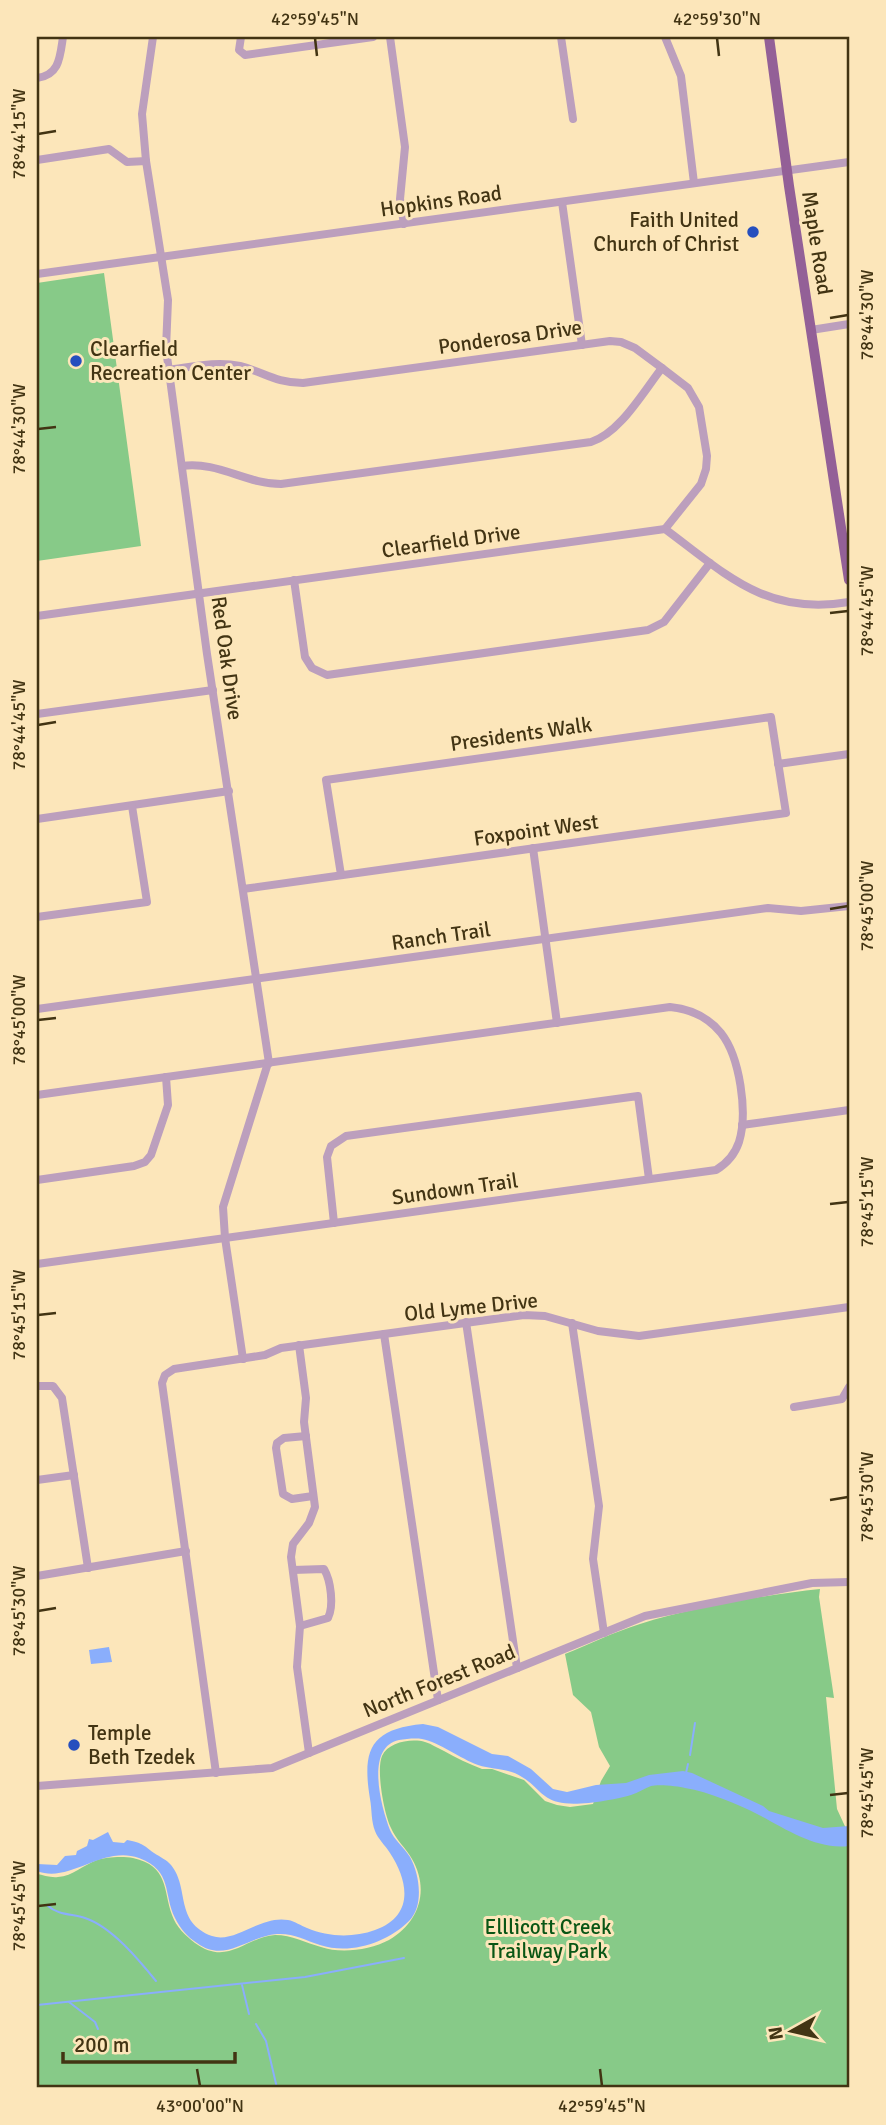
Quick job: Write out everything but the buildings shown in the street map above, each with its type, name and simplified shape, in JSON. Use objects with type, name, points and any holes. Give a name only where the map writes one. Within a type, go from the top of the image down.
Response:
[{"type":"main road","name":"Maple Road","points":[[769,37],[811,330],[847,549],[849,580]]},
{"type":"street","points":[[37,78],[49,75],[57,66],[62,37]]},
{"type":"street","name":"Red Oak Drive","points":[[153,37],[142,114],[146,161],[168,300],[166,349],[268,1063],[226,1194],[223,1216],[243,1359]]},
{"type":"street","points":[[241,37],[239,50],[245,55],[373,37]]},
{"type":"street","points":[[390,37],[405,147],[400,199],[404,224]]},
{"type":"street","points":[[561,37],[573,119]]},
{"type":"street","points":[[665,37],[681,76],[694,183]]},
{"type":"street","points":[[37,160],[109,149],[127,162],[146,161]]},
{"type":"street","name":"Hopkins Road","points":[[37,274],[849,162]]},
{"type":"street","points":[[562,202],[582,345]]},
{"type":"street","points":[[811,330],[849,324]]},
{"type":"street","name":"Ponderosa Drive","points":[[169,370],[217,363],[243,367],[283,382],[303,383],[610,341],[621,342],[635,348],[688,388],[699,407],[708,459],[701,484],[665,529]]},
{"type":"street","points":[[182,466],[211,466],[261,483],[281,484],[591,442],[601,439],[615,428],[662,368]]},
{"type":"street","points":[[665,529],[746,587],[778,600],[808,606],[849,602]]},
{"type":"street","name":"Clearfield Drive","points":[[37,616],[665,529]]},
{"type":"street","points":[[294,580],[305,657],[312,668],[327,675],[648,630],[664,622],[710,563]]},
{"type":"street","points":[[37,715],[213,690]]},
{"type":"street","name":"Presidents Walk","points":[[341,875],[326,780],[771,717],[778,764]]},
{"type":"street","points":[[778,764],[849,754]]},
{"type":"street","name":"Foxpoint West","points":[[243,889],[786,813],[778,764]]},
{"type":"street","points":[[37,819],[229,791]]},
{"type":"street","points":[[37,917],[147,902],[132,806]]},
{"type":"street","points":[[533,848],[557,1023]]},
{"type":"street","name":"Ranch Trail","points":[[37,1009],[768,908],[802,911],[849,906]]},
{"type":"street","points":[[37,1095],[670,1007],[701,1015],[717,1028],[733,1052],[739,1082],[741,1125],[849,1110]]},
{"type":"street","points":[[37,1180],[134,1166],[145,1162],[151,1155],[168,1105],[166,1077]]},
{"type":"street","points":[[334,1223],[327,1157],[331,1146],[346,1136],[638,1096],[649,1180]]},
{"type":"street","name":"Sundown Trail","points":[[37,1264],[716,1170],[736,1149],[741,1125]]},
{"type":"street","name":"Old Lyme Drive","points":[[186,1551],[164,1399],[163,1379],[174,1370],[243,1359],[299,1345],[536,1315],[598,1331],[639,1336],[849,1307]]},
{"type":"street","points":[[466,1322],[517,1668]]},
{"type":"street","points":[[572,1323],[599,1506],[593,1550],[604,1633]]},
{"type":"street","points":[[384,1334],[438,1700]]},
{"type":"street","points":[[299,1345],[306,1398],[304,1422],[313,1516],[291,1550],[300,1626],[297,1667],[309,1753]]},
{"type":"street","points":[[37,1386],[53,1387],[62,1398],[88,1568]]},
{"type":"street","points":[[794,1407],[842,1399],[849,1387]]},
{"type":"street","points":[[306,1436],[284,1438],[277,1443],[276,1448],[283,1494],[292,1499],[313,1496]]},
{"type":"street","points":[[37,1480],[74,1475]]},
{"type":"street","points":[[37,1576],[186,1551],[216,1773]]},
{"type":"street","points":[[293,1570],[324,1569],[332,1609],[328,1618],[300,1626]]},
{"type":"street","name":"North Forest Road","points":[[37,1786],[272,1768],[645,1616],[812,1583],[849,1582]]},
{"type":"green space","name":"Clearfield Recreation Center","points":[[104,273],[141,546],[37,561],[37,283]]},
{"type":"green space","name":"Elllicott Creek Trailway Park","points":[[820,1589],[834,1698],[826,1697],[837,1809],[849,1835],[849,2088],[37,2088],[37,1874],[63,1876],[97,1860],[110,1858],[129,1857],[145,1862],[159,1873],[163,1880],[172,1915],[179,1927],[195,1943],[207,1950],[227,1952],[275,1935],[337,1950],[355,1950],[381,1943],[408,1925],[421,1894],[417,1871],[410,1855],[393,1832],[383,1803],[380,1763],[389,1747],[407,1741],[425,1742],[482,1769],[492,1769],[524,1780],[545,1801],[570,1807],[593,1804],[610,1766],[599,1747],[591,1712],[573,1695],[565,1654],[630,1627],[683,1612],[752,1598]]},
{"type":"water","points":[[109,1647],[112,1662],[91,1664],[89,1650]]},
{"type":"water","points":[[423,1724],[438,1727],[492,1754],[508,1756],[531,1769],[553,1789],[567,1792],[596,1785],[626,1783],[649,1775],[683,1771],[692,1773],[769,1811],[823,1828],[849,1826],[849,1846],[814,1842],[733,1803],[704,1792],[678,1787],[651,1786],[631,1795],[594,1802],[558,1802],[547,1798],[517,1774],[478,1765],[436,1743],[413,1739],[399,1740],[388,1745],[382,1754],[378,1779],[390,1830],[410,1857],[416,1872],[419,1899],[409,1921],[390,1935],[368,1945],[332,1948],[294,1936],[277,1934],[227,1950],[207,1949],[193,1941],[182,1929],[171,1909],[162,1876],[150,1863],[125,1855],[112,1856],[62,1873],[37,1871],[37,1864],[57,1865],[65,1856],[76,1855],[77,1851],[87,1846],[89,1839],[93,1840],[108,1832],[113,1842],[124,1843],[127,1840],[139,1843],[169,1863],[177,1874],[184,1904],[192,1922],[212,1936],[230,1936],[278,1920],[291,1921],[332,1935],[375,1930],[388,1924],[402,1907],[404,1886],[396,1864],[374,1827],[368,1782],[369,1755],[381,1737],[391,1731]]},
{"type":"waterway","points":[[690,1755],[695,1723]]},
{"type":"waterway","points":[[686,1773],[688,1764]]},
{"type":"waterway","points":[[48,1906],[61,1913],[95,1922],[124,1945],[156,1981]]},
{"type":"waterway","points":[[37,2005],[305,1977],[404,1958]]},
{"type":"waterway","points":[[242,1985],[249,2014]]},
{"type":"waterway","points":[[69,2002],[95,2022],[98,2029]]},
{"type":"waterway","points":[[256,2024],[266,2041],[277,2088]]},
{"type":"place","name":"Faith United Church of Christ","points":[[753,232]]},
{"type":"place","name":"Clearfield Recreation Center","points":[[76,361]]},
{"type":"place","name":"Temple Beth Tzedek","points":[[74,1745]]}]
